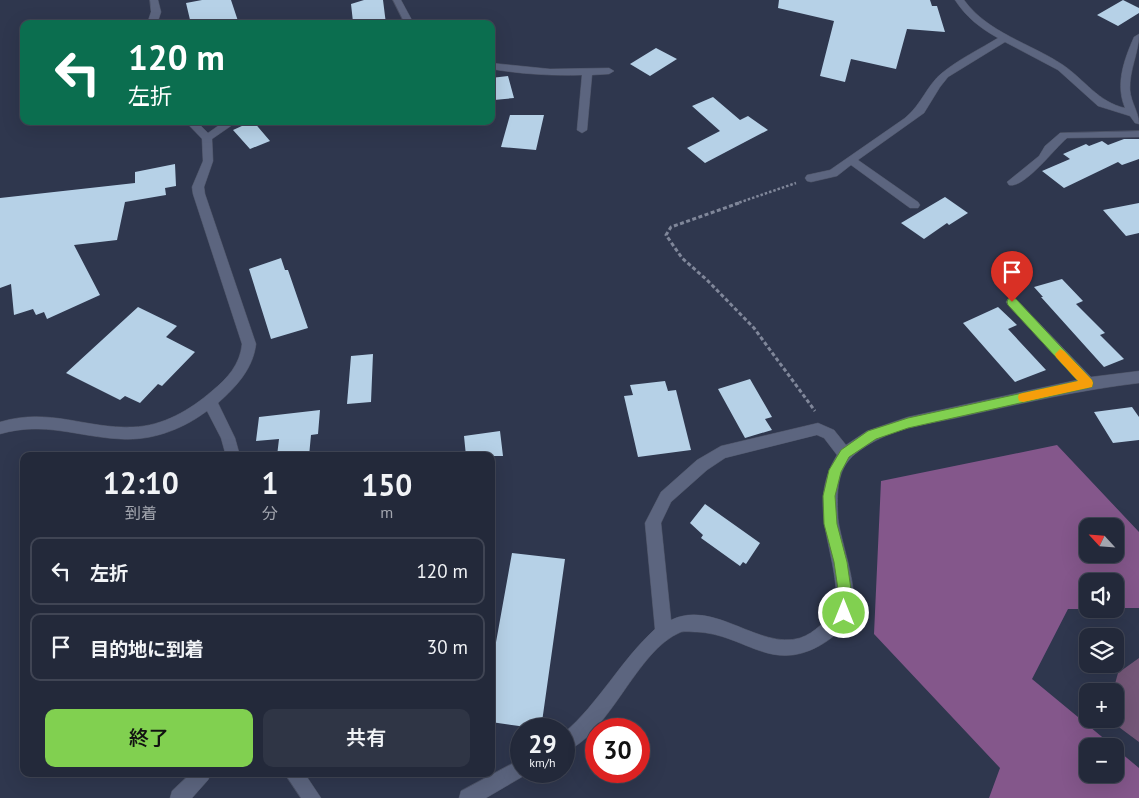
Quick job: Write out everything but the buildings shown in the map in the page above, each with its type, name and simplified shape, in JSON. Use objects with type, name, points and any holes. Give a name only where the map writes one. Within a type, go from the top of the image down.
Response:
[{"type":"street","points":[[153,20],[156,12],[154,0]]},
{"type":"street","points":[[398,0],[408,20]]},
{"type":"street","points":[[959,0],[973,17],[1005,38],[1059,66],[1074,77],[1090,95],[1104,105],[1132,113]]},
{"type":"street","points":[[1139,36],[1127,66],[1125,97],[1132,113],[1139,121]]},
{"type":"street","points":[[811,178],[833,173],[920,112],[936,85],[945,75],[1005,38]]},
{"type":"street","points":[[495,66],[525,70],[609,71]]},
{"type":"street","points":[[582,130],[587,72]]},
{"type":"street","points":[[0,428],[12,423],[40,420],[122,433],[151,430],[191,415],[210,402],[236,377],[248,357],[249,344],[199,194],[198,187],[208,161],[207,138],[194,125]]},
{"type":"street","points":[[207,138],[228,125]]},
{"type":"street","points":[[1013,182],[1043,158],[1049,148],[1064,135],[1139,134]]},
{"type":"street","points":[[851,160],[914,205]]},
{"type":"street","points":[[1012,302],[1088,383]]},
{"type":"street","points":[[575,735],[592,718],[647,648],[664,632],[682,623],[707,624],[779,648],[802,646],[824,634],[844,613],[845,596],[841,562],[831,524],[829,496],[835,470],[845,454],[872,435],[908,423],[1088,383],[1139,378]]},
{"type":"street","points":[[210,402],[228,438],[232,452]]},
{"type":"street","points":[[664,632],[653,523],[666,497],[702,465],[721,452],[818,429],[829,434],[845,454]]},
{"type":"street","points":[[468,798],[510,774]]},
{"type":"street","points":[[179,798],[199,777]]},
{"type":"street","points":[[296,777],[312,798]]},
{"type":"path","points":[[811,178],[671,227],[666,235],[682,258],[707,280],[754,328],[806,400],[825,422],[829,434]]},
{"type":"shaded area","points":[[1057,445],[1139,532],[1139,608],[1124,608],[1124,573],[1079,573],[1079,609],[1068,609],[1032,679],[1079,718],[1079,728],[1091,728],[1103,738],[1079,738],[1079,783],[1124,783],[1124,756],[1139,768],[1139,798],[989,798],[1000,768],[874,634],[881,481]]},
{"type":"shaded area","points":[[1139,658],[1139,742],[1120,728],[1124,728],[1124,683],[1115,683],[1118,673],[1124,673],[1124,669]]},
{"type":"slow traffic","points":[[1023,397],[1088,383],[1060,354]]},
{"type":"route","points":[[844,613],[845,596],[841,562],[831,524],[829,496],[835,470],[845,454],[872,435],[908,423],[1088,383],[1012,302]]}]
